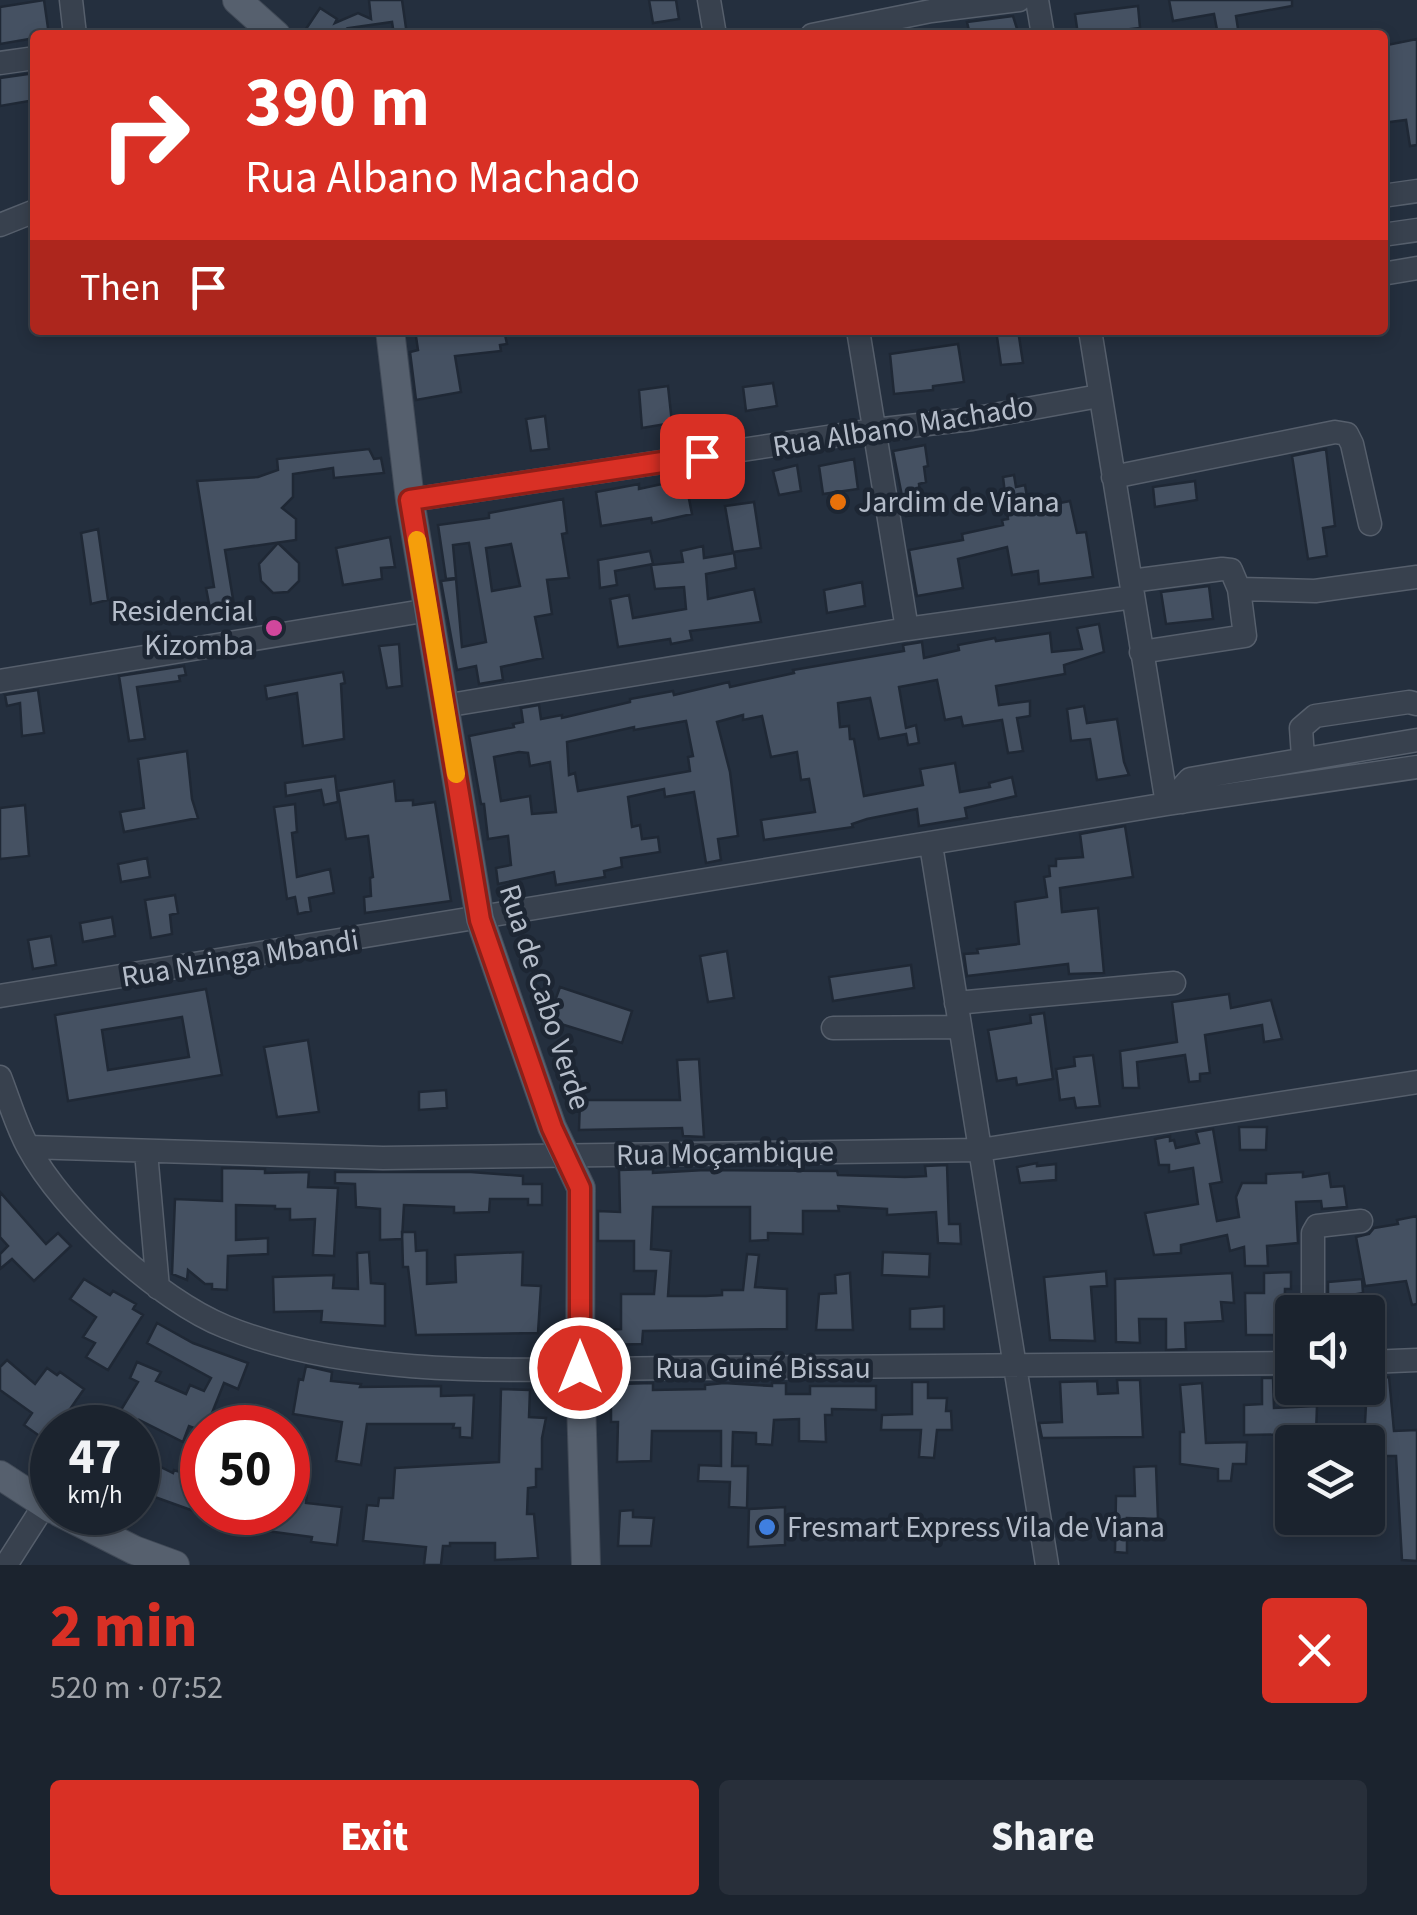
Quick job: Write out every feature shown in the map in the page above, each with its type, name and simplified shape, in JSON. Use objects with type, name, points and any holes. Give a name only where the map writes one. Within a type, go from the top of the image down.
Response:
[{"type":"main road","points":[[237,0],[270,30]]},
{"type":"main road","name":"Rua de Cabo Verde","points":[[391,335],[410,500],[480,920],[552,1128],[580,1188],[586,1565]]},
{"type":"main road","points":[[0,1474],[30,1494]]},
{"type":"main road","points":[[104,1535],[174,1565]]},
{"type":"street","points":[[71,0],[74,30]]},
{"type":"street","points":[[709,0],[714,30]]},
{"type":"street","points":[[832,30],[930,5],[1019,0]]},
{"type":"street","points":[[1037,0],[1042,30]]},
{"type":"street","points":[[0,63],[30,59]]},
{"type":"street","points":[[1388,195],[1417,190]]},
{"type":"street","points":[[0,225],[30,213]]},
{"type":"street","points":[[1388,234],[1417,230]]},
{"type":"street","points":[[1388,273],[1417,268]]},
{"type":"street","points":[[859,335],[907,629]]},
{"type":"street","points":[[1091,335],[1141,652],[1175,803]]},
{"type":"street","name":"Rua Albano Machado","points":[[410,500],[874,430],[972,419],[1098,396]]},
{"type":"street","points":[[1113,476],[1335,432],[1347,434],[1370,524]]},
{"type":"street","points":[[444,706],[1231,570],[1239,589],[1244,636],[1141,652]]},
{"type":"street","points":[[1239,589],[1315,590],[1417,577]]},
{"type":"street","points":[[0,681],[429,610]]},
{"type":"street","points":[[1302,757],[1301,728],[1315,716],[1417,704]]},
{"type":"street","points":[[1175,803],[1190,779],[1417,740]]},
{"type":"street","name":"Rua Nzinga Mbandi","points":[[0,996],[1175,803],[1417,767]]},
{"type":"street","points":[[931,845],[1047,1565]]},
{"type":"street","points":[[833,1028],[958,1015],[1174,983]]},
{"type":"street","name":"Rua Guiné Bissau","points":[[0,1077],[28,1148],[96,1233],[158,1288],[222,1326],[276,1345],[354,1361],[458,1367],[1015,1368],[1275,1363]]},
{"type":"street","name":"Rua Moçambique","points":[[28,1148],[383,1158],[980,1150],[1417,1082]]},
{"type":"street","points":[[146,1152],[158,1288]]},
{"type":"street","points":[[1313,1295],[1317,1226],[1360,1221]]},
{"type":"street","points":[[1385,1361],[1417,1360]]},
{"type":"street","points":[[6,1565],[31,1535]]},
{"type":"building","points":[[44,0],[48,30],[30,30],[30,39],[0,44],[0,7]]},
{"type":"building","points":[[369,0],[402,0],[406,30],[393,30],[392,22],[349,28],[352,30],[306,29],[320,8],[337,19],[335,23],[358,13],[371,19]]},
{"type":"building","points":[[649,0],[676,0],[679,19],[653,23]]},
{"type":"building","points":[[1169,0],[1292,0],[1292,6],[1236,16],[1238,30],[1217,30],[1214,14],[1173,21]]},
{"type":"building","points":[[1138,6],[1140,28],[1077,30],[1075,14]]},
{"type":"building","points":[[1013,16],[1017,30],[969,30],[967,22]]},
{"type":"building","points":[[1417,39],[1417,145],[1410,146],[1406,120],[1388,122],[1388,45]]},
{"type":"building","points":[[30,74],[30,101],[0,106],[0,78]]},
{"type":"building","points":[[416,335],[505,335],[507,344],[500,345],[501,351],[455,356],[461,392],[416,400],[410,352],[418,350]]},
{"type":"building","points":[[997,335],[1019,335],[1023,363],[1001,365]]},
{"type":"building","points":[[958,344],[964,382],[894,394],[890,354]]},
{"type":"building","points":[[773,383],[777,406],[746,411],[743,387]]},
{"type":"building","points":[[668,386],[672,423],[642,428],[639,390]]},
{"type":"building","points":[[545,416],[549,449],[531,451],[526,419]]},
{"type":"building","points":[[925,445],[926,482],[919,484],[922,514],[906,516],[893,451]]},
{"type":"building","points":[[369,449],[374,459],[381,458],[384,473],[334,478],[333,468],[293,474],[293,497],[282,508],[296,519],[296,540],[225,550],[234,605],[210,609],[206,588],[214,587],[197,481],[258,477],[278,470],[277,459]]},
{"type":"building","points":[[1326,449],[1335,526],[1323,528],[1327,556],[1308,559],[1292,456]]},
{"type":"building","points":[[854,459],[858,489],[823,494],[819,466]]},
{"type":"building","points":[[797,465],[801,491],[779,495],[773,471]]},
{"type":"building","points":[[1014,475],[1016,487],[1025,485],[1029,509],[1070,501],[1077,533],[1086,532],[1093,577],[1039,584],[1038,571],[1012,575],[1007,547],[958,559],[963,588],[917,596],[909,550],[963,540],[962,534],[1003,525],[1002,520],[1008,519],[1003,477]]},
{"type":"building","points":[[685,479],[692,514],[652,523],[651,518],[601,526],[596,492],[639,484],[639,489]]},
{"type":"building","points":[[1195,481],[1197,500],[1155,507],[1153,487]]},
{"type":"building","points":[[563,499],[567,533],[562,534],[569,578],[547,580],[552,614],[535,617],[543,658],[501,667],[503,680],[479,684],[476,666],[457,670],[441,581],[456,579],[462,647],[486,642],[469,543],[453,545],[456,578],[446,579],[438,525],[489,518],[489,513]],"holes":[[[511,544],[520,586],[492,591],[486,548]]]},
{"type":"building","points":[[754,502],[761,548],[733,552],[725,506]]},
{"type":"building","points":[[98,529],[108,600],[91,604],[81,533]]},
{"type":"building","points":[[390,537],[395,567],[381,568],[382,579],[343,585],[336,548]]},
{"type":"building","points":[[278,543],[299,563],[299,581],[288,592],[273,593],[261,581],[259,564]]},
{"type":"building","points":[[703,546],[704,558],[734,553],[736,568],[706,574],[708,599],[754,589],[761,622],[690,631],[692,640],[671,644],[670,639],[618,647],[610,599],[629,595],[633,618],[686,609],[684,587],[655,589],[651,565],[683,562],[681,551]]},
{"type":"building","points":[[650,551],[653,564],[615,571],[617,585],[600,588],[598,560]]},
{"type":"building","points":[[862,582],[865,606],[827,613],[824,590]]},
{"type":"building","points":[[1209,586],[1213,619],[1166,624],[1161,592]]},
{"type":"building","points":[[1099,624],[1104,652],[1064,665],[1065,674],[996,686],[999,705],[1030,701],[1030,716],[1017,718],[1023,751],[1008,753],[1002,720],[963,726],[961,717],[945,720],[937,680],[899,687],[906,728],[916,725],[919,743],[908,745],[906,734],[879,739],[870,698],[838,703],[840,727],[849,726],[850,739],[854,739],[864,796],[923,785],[920,769],[955,763],[960,792],[990,787],[989,783],[1012,777],[1016,796],[965,808],[967,818],[919,826],[917,809],[867,819],[852,824],[853,827],[764,840],[761,820],[815,812],[809,779],[801,780],[797,752],[771,757],[762,716],[743,720],[743,715],[717,722],[730,772],[738,836],[718,839],[721,860],[706,863],[694,792],[665,797],[664,789],[628,797],[632,827],[640,825],[642,839],[658,837],[660,852],[621,858],[622,867],[604,871],[605,877],[556,885],[554,872],[498,884],[496,868],[511,865],[508,836],[488,839],[469,736],[514,727],[513,724],[523,722],[521,708],[539,705],[541,719],[562,718],[630,699],[673,691],[674,695],[729,682],[730,687],[794,673],[793,670],[904,651],[903,645],[922,642],[924,658],[959,650],[958,645],[1050,633],[1052,652],[1082,649],[1077,628]],"holes":[[[686,721],[693,756],[688,757],[690,771],[578,791],[575,773],[569,775],[567,742],[634,727]],[[528,753],[530,766],[550,762],[556,812],[532,814],[530,796],[501,801],[494,757]]]},
{"type":"building","points":[[399,644],[402,686],[387,688],[379,646]]},
{"type":"building","points":[[184,666],[186,675],[179,676],[180,681],[137,687],[145,739],[129,741],[119,676]]},
{"type":"building","points":[[343,672],[344,739],[303,746],[297,693],[267,699],[265,686]]},
{"type":"building","points":[[38,690],[44,733],[22,736],[20,703],[7,706],[5,695]]},
{"type":"building","points":[[1084,706],[1087,723],[1117,719],[1129,775],[1097,780],[1090,739],[1071,741],[1067,709]]},
{"type":"building","points":[[187,751],[198,818],[124,832],[120,812],[144,808],[138,759]]},
{"type":"building","points":[[335,776],[338,802],[324,805],[321,790],[286,796],[285,783]]},
{"type":"building","points":[[394,781],[396,801],[413,800],[413,805],[435,802],[451,901],[365,913],[364,897],[371,896],[373,877],[368,836],[346,839],[338,791]]},
{"type":"building","points":[[295,804],[297,832],[292,833],[297,877],[330,869],[334,893],[309,898],[311,911],[298,914],[295,897],[287,899],[274,807]]},
{"type":"building","points":[[25,805],[29,856],[0,859],[0,808]]},
{"type":"building","points":[[1125,826],[1133,877],[1060,888],[1062,912],[1098,908],[1104,973],[1069,974],[1068,964],[967,976],[964,954],[1019,944],[1015,902],[1047,897],[1044,877],[1050,876],[1049,866],[1056,866],[1056,859],[1083,857],[1080,834]]},
{"type":"building","points":[[147,858],[150,877],[121,882],[118,864]]},
{"type":"building","points":[[175,895],[178,913],[170,915],[172,934],[151,938],[145,900]]},
{"type":"building","points":[[112,917],[115,936],[83,942],[80,923]]},
{"type":"building","points":[[51,936],[56,965],[33,969],[28,940]]},
{"type":"building","points":[[727,951],[734,998],[708,1002],[700,956]]},
{"type":"building","points":[[911,965],[914,988],[833,1001],[829,977]]},
{"type":"building","points":[[560,987],[632,1011],[622,1043],[548,1020]]},
{"type":"building","points":[[206,989],[222,1075],[68,1101],[55,1015]],"holes":[[[182,1017],[189,1057],[108,1070],[102,1030]]]},
{"type":"building","points":[[1229,994],[1231,1008],[1271,1000],[1282,1039],[1264,1042],[1262,1025],[1205,1035],[1210,1073],[1200,1074],[1200,1081],[1189,1082],[1185,1055],[1137,1062],[1139,1088],[1123,1088],[1120,1051],[1177,1042],[1172,1002]]},
{"type":"building","points":[[1044,1013],[1053,1079],[1017,1085],[1016,1078],[997,1081],[988,1030],[1031,1023],[1030,1015]]},
{"type":"building","points":[[308,1040],[319,1112],[277,1117],[264,1047]]},
{"type":"building","points":[[1093,1055],[1100,1106],[1076,1108],[1074,1098],[1060,1100],[1056,1069],[1075,1066],[1074,1057]]},
{"type":"building","points":[[699,1059],[704,1137],[683,1136],[682,1128],[579,1130],[580,1100],[680,1100],[677,1060]]},
{"type":"building","points":[[446,1090],[447,1108],[419,1110],[419,1092]]},
{"type":"building","points":[[1239,1127],[1267,1127],[1266,1150],[1240,1150]]},
{"type":"building","points":[[1213,1129],[1222,1182],[1210,1184],[1217,1221],[1239,1217],[1236,1197],[1242,1183],[1266,1183],[1266,1174],[1303,1172],[1303,1177],[1329,1173],[1331,1187],[1344,1186],[1347,1207],[1322,1209],[1321,1201],[1296,1202],[1298,1243],[1267,1246],[1268,1266],[1245,1266],[1244,1247],[1230,1251],[1227,1235],[1181,1245],[1181,1253],[1154,1255],[1145,1213],[1198,1204],[1193,1168],[1169,1172],[1169,1165],[1159,1165],[1155,1139],[1170,1136],[1176,1148],[1199,1143],[1196,1132]]},
{"type":"building","points":[[1056,1164],[1056,1180],[1020,1183],[1017,1167]]},
{"type":"building","points":[[947,1165],[949,1224],[960,1224],[961,1244],[938,1243],[936,1212],[887,1215],[887,1209],[838,1206],[839,1211],[803,1211],[803,1234],[768,1233],[768,1240],[750,1241],[750,1207],[653,1207],[651,1249],[671,1251],[668,1296],[722,1295],[722,1290],[743,1290],[747,1254],[759,1255],[755,1287],[787,1289],[787,1329],[643,1331],[642,1344],[607,1345],[607,1330],[621,1329],[621,1294],[654,1294],[656,1271],[634,1271],[634,1241],[598,1241],[598,1211],[620,1212],[619,1170],[837,1171],[838,1175],[905,1177],[926,1176],[925,1166]]},
{"type":"building","points":[[222,1168],[265,1169],[265,1173],[309,1172],[308,1187],[338,1188],[334,1256],[313,1255],[315,1219],[290,1220],[290,1209],[275,1206],[236,1205],[236,1240],[268,1238],[268,1254],[228,1256],[227,1290],[212,1289],[212,1284],[205,1284],[188,1270],[187,1280],[172,1274],[175,1199],[222,1201]]},
{"type":"building","points":[[335,1172],[523,1176],[523,1184],[542,1184],[542,1205],[528,1205],[528,1199],[490,1199],[489,1212],[454,1213],[454,1207],[404,1205],[402,1239],[380,1240],[380,1209],[356,1207],[355,1184],[335,1183]]},
{"type":"building","points":[[0,1192],[46,1244],[58,1233],[71,1246],[34,1281],[12,1259],[0,1269],[0,1254],[8,1246],[0,1237]]},
{"type":"building","points":[[1417,1216],[1417,1304],[1412,1305],[1406,1281],[1365,1286],[1356,1237]]},
{"type":"building","points":[[402,1232],[415,1232],[416,1251],[427,1250],[427,1284],[456,1282],[455,1255],[523,1252],[522,1285],[541,1286],[538,1333],[416,1335],[408,1267],[403,1267]]},
{"type":"building","points":[[369,1252],[371,1283],[385,1284],[385,1326],[321,1322],[322,1311],[274,1312],[273,1277],[334,1275],[333,1288],[358,1289],[357,1253]]},
{"type":"building","points":[[883,1252],[930,1254],[929,1277],[882,1275]]},
{"type":"building","points":[[1106,1271],[1107,1286],[1091,1287],[1095,1341],[1050,1340],[1044,1277]]},
{"type":"building","points":[[1291,1272],[1291,1289],[1285,1289],[1285,1295],[1275,1295],[1275,1335],[1246,1335],[1245,1293],[1264,1293],[1264,1273]]},
{"type":"building","points":[[850,1273],[853,1330],[816,1330],[819,1294],[836,1293],[835,1275]]},
{"type":"building","points":[[1232,1273],[1234,1303],[1221,1302],[1223,1321],[1185,1323],[1186,1349],[1166,1350],[1166,1319],[1139,1319],[1140,1343],[1116,1342],[1115,1279]]},
{"type":"building","points":[[84,1279],[110,1295],[113,1291],[136,1304],[133,1309],[143,1315],[108,1370],[86,1357],[95,1343],[83,1337],[96,1317],[70,1299]]},
{"type":"building","points":[[1362,1279],[1363,1293],[1328,1295],[1328,1282]]},
{"type":"building","points":[[944,1306],[944,1329],[910,1329],[910,1309]]},
{"type":"building","points":[[157,1323],[193,1343],[248,1363],[238,1389],[224,1383],[215,1405],[180,1405],[180,1440],[160,1430],[160,1405],[124,1405],[138,1382],[130,1378],[137,1362],[161,1372],[156,1381],[186,1394],[190,1385],[204,1391],[211,1378],[147,1343]]},
{"type":"building","points":[[7,1360],[35,1384],[47,1368],[84,1389],[73,1405],[30,1405],[30,1412],[0,1390],[0,1367]]},
{"type":"building","points":[[306,1366],[332,1372],[331,1381],[361,1384],[360,1387],[441,1386],[441,1396],[474,1395],[472,1438],[460,1437],[460,1428],[453,1428],[454,1424],[367,1424],[361,1465],[336,1461],[342,1422],[310,1417],[310,1405],[295,1405],[299,1379],[303,1380]]},
{"type":"building","points":[[1385,1377],[1389,1377],[1394,1431],[1417,1430],[1417,1561],[1402,1560],[1396,1456],[1385,1456],[1385,1425],[1365,1425],[1366,1405],[1385,1405]]},
{"type":"building","points":[[1262,1378],[1273,1378],[1274,1408],[1317,1406],[1316,1425],[1275,1425],[1275,1435],[1244,1435],[1244,1405],[1262,1404]]},
{"type":"building","points":[[1117,1380],[1140,1380],[1143,1437],[1042,1438],[1039,1423],[1062,1422],[1060,1382],[1097,1381],[1098,1394],[1118,1393]]},
{"type":"building","points":[[912,1382],[928,1382],[928,1398],[947,1398],[946,1411],[951,1411],[952,1430],[937,1430],[934,1458],[919,1457],[921,1430],[881,1430],[882,1415],[912,1414]]},
{"type":"building","points":[[653,1383],[653,1390],[705,1389],[705,1385],[724,1383],[786,1383],[786,1394],[810,1394],[810,1386],[876,1386],[876,1410],[832,1409],[832,1415],[825,1415],[826,1442],[799,1441],[799,1419],[774,1420],[772,1445],[756,1444],[756,1433],[733,1432],[732,1466],[748,1466],[747,1508],[729,1507],[730,1482],[698,1481],[699,1465],[721,1466],[721,1431],[652,1431],[651,1461],[617,1462],[618,1422],[611,1422],[611,1400],[619,1400],[618,1384]]},
{"type":"building","points":[[1202,1383],[1206,1443],[1247,1442],[1246,1464],[1233,1464],[1231,1481],[1218,1481],[1218,1469],[1180,1464],[1180,1432],[1184,1432],[1180,1385]]},
{"type":"building","points":[[501,1389],[530,1390],[529,1417],[546,1418],[542,1469],[536,1469],[536,1487],[528,1488],[527,1514],[534,1514],[538,1558],[495,1560],[495,1543],[450,1543],[443,1546],[441,1565],[424,1565],[426,1547],[363,1541],[367,1505],[378,1506],[379,1498],[393,1498],[395,1468],[499,1462]]},
{"type":"building","points":[[1156,1466],[1158,1519],[1127,1518],[1127,1553],[1115,1552],[1116,1496],[1135,1496],[1134,1467]]},
{"type":"building","points":[[160,1467],[180,1472],[180,1506],[160,1499]]},
{"type":"building","points":[[310,1503],[342,1507],[337,1545],[311,1542],[312,1537],[297,1535],[310,1535]]},
{"type":"building","name":"Fresmart Express Vila de Viana","points":[[785,1507],[785,1545],[748,1547],[749,1509]]},
{"type":"building","points":[[633,1510],[633,1517],[654,1518],[651,1546],[618,1546],[620,1511]]},
{"type":"slow traffic","points":[[417,540],[456,774]]},
{"type":"place","name":"Jardim de Viana","points":[[838,502]]},
{"type":"place","name":"Residencial Kizomba","points":[[274,628]]},
{"type":"place","name":"Fresmart Express Vila de Viana","points":[[767,1527]]},
{"type":"route","points":[[580,1368],[580,1188],[552,1128],[480,920],[410,500],[702,456]]}]
